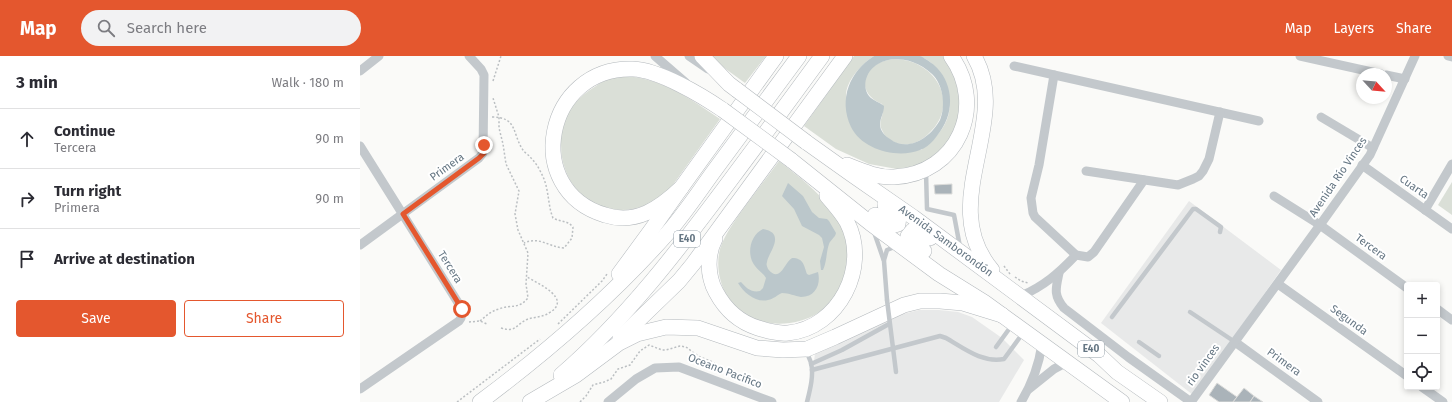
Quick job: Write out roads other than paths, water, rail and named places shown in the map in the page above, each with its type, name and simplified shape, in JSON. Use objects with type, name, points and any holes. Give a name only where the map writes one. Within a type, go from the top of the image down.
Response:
[{"type":"highway","name":"Avenida Samborondón","points":[[702,56],[733,87],[806,142],[913,217],[1017,293],[1099,355],[1117,372],[1160,402]]},
{"type":"highway","points":[[562,329],[620,272],[776,56]]},
{"type":"highway","name":"E40","points":[[480,402],[529,365],[562,329],[615,289],[666,235],[800,56]]},
{"type":"highway","name":"E40","points":[[530,402],[582,357],[614,324],[658,274],[696,227],[822,56]]},
{"type":"highway","points":[[606,352],[679,281],[845,56]]},
{"type":"highway","points":[[822,153],[859,170],[881,176],[905,176],[926,170],[933,166],[950,150],[958,139],[966,114],[968,101],[966,87],[957,64],[951,56]]},
{"type":"highway","points":[[974,56],[983,75],[986,102],[970,200],[971,223],[977,246],[983,257],[995,273],[1017,293]]},
{"type":"highway","points":[[680,188],[657,208],[641,215],[629,217],[609,216],[590,210],[583,206],[569,192],[559,175],[553,152],[552,142],[554,130],[563,107],[575,91],[594,78],[606,73],[627,70],[644,71],[672,81],[702,96]]},
{"type":"highway","name":"E40","points":[[702,96],[823,184],[870,223],[939,274],[984,302],[1122,402]]},
{"type":"highway","points":[[728,216],[711,247],[710,256],[711,277],[714,289],[725,307],[742,321],[753,326],[777,332],[788,333],[799,331],[810,326],[830,313],[843,297],[852,276],[855,257],[852,238],[846,222],[831,200],[806,172]]},
{"type":"highway","points":[[823,184],[856,201],[888,225],[892,226],[898,224],[899,217],[851,174]]},
{"type":"highway","points":[[984,302],[945,268],[910,241],[908,236],[913,230],[918,230],[954,256],[987,272]]},
{"type":"highway","points":[[530,402],[576,375],[619,343],[637,334],[666,326],[698,328],[757,348],[783,350],[807,349],[904,305],[920,301],[963,303],[1013,323]]},
{"type":"street","points":[[360,71],[379,56]]},
{"type":"street","name":"Primera","points":[[360,246],[484,153],[484,75],[481,69],[469,56]]},
{"type":"street","points":[[689,56],[733,87]]},
{"type":"street","points":[[1303,56],[1356,68]]},
{"type":"street","name":"Avenida Río Vinces","points":[[1235,342],[1320,225],[1373,148],[1415,56]]},
{"type":"street","points":[[1448,56],[1452,57]]},
{"type":"street","points":[[656,57],[702,96]]},
{"type":"street","points":[[1014,66],[1259,121]]},
{"type":"street","points":[[1054,75],[1032,198],[1032,207],[1035,217],[1076,254],[1088,257],[1094,252],[1144,180]]},
{"type":"street","points":[[1392,76],[1405,79]]},
{"type":"street","points":[[1086,171],[1178,185],[1199,176],[1209,159],[1220,112]]},
{"type":"street","points":[[1321,117],[1373,148]]},
{"type":"street","name":"Tercera","points":[[360,146],[462,309],[461,318],[459,321],[360,389]]},
{"type":"street","points":[[1424,210],[1452,164]]},
{"type":"street","name":"Cuarta","points":[[1362,165],[1452,229]]},
{"type":"street","name":"Tercera","points":[[1274,196],[1320,225],[1404,286]]},
{"type":"street","points":[[1017,293],[1037,290],[1059,273],[1076,254]]},
{"type":"street","points":[[1059,273],[1056,295],[1058,301],[1064,308],[1147,372],[1191,402]]},
{"type":"street","name":"Segunda","points":[[1278,284],[1404,374]]},
{"type":"street","points":[[1440,312],[1452,320]]},
{"type":"street","name":"Primera","points":[[1235,342],[1318,402]]},
{"type":"street","name":"rio vinces","points":[[1191,402],[1235,342]]},
{"type":"street","points":[[1021,402],[1028,390],[1040,359],[1042,344]]},
{"type":"street","points":[[1028,390],[1054,369],[1067,362]]},
{"type":"street","name":"Oceano Pacifico","points":[[608,402],[636,379],[655,368],[678,367],[772,402]]},
{"type":"street","points":[[1426,390],[1443,402]]},
{"type":"lane","points":[[926,170],[927,209]]},
{"type":"lane","points":[[1112,317],[1193,209],[1196,208],[1221,227],[1220,232]]},
{"type":"lane","points":[[913,217],[927,209],[954,215],[961,252]]},
{"type":"lane","points":[[870,223],[884,261],[889,324],[896,372]]},
{"type":"lane","points":[[884,261],[887,250],[894,247],[904,248]]},
{"type":"lane","points":[[1190,312],[1235,342]]},
{"type":"lane","points":[[996,347],[1013,323]]},
{"type":"lane","points":[[812,370],[940,336],[985,359],[1004,359],[1013,323]]},
{"type":"lane","points":[[811,364],[889,324]]},
{"type":"lane","points":[[1139,342],[1159,356]]},
{"type":"lane","points":[[807,349],[812,370],[811,389],[807,402]]}]
